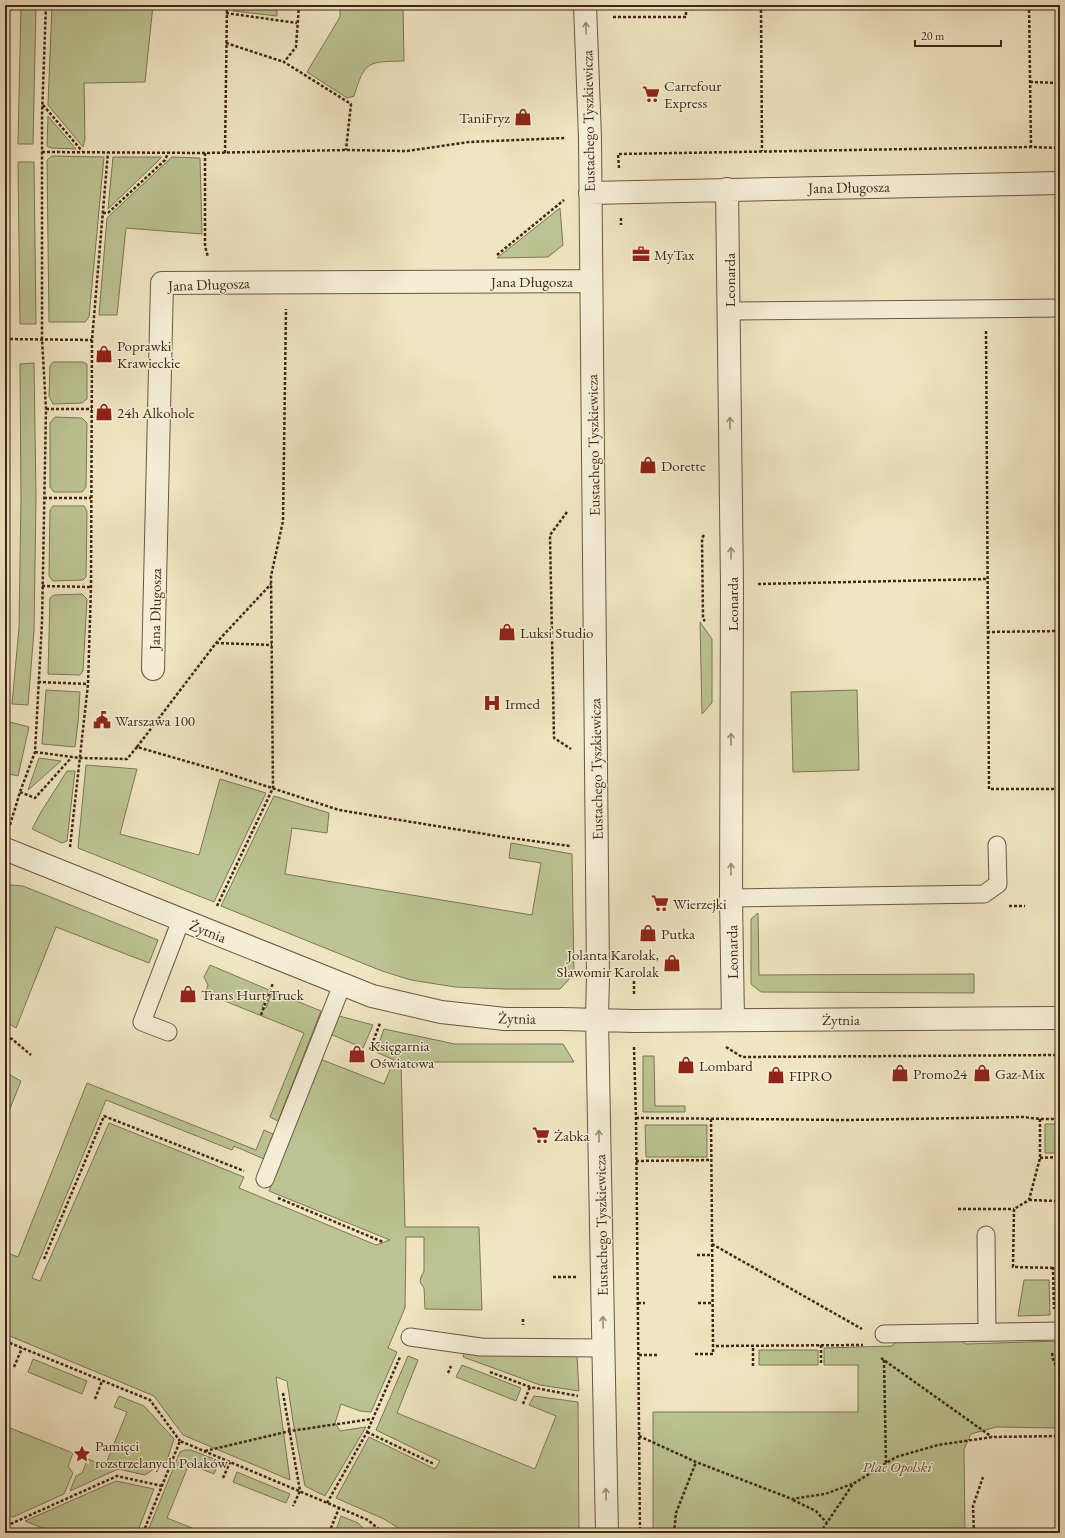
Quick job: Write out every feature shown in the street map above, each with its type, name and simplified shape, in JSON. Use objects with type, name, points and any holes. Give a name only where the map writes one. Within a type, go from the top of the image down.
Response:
[{"type":"street","name":"Eustachego Tyszkiewicza","points":[[585,5],[590,138],[598,967],[597,1020],[607,1533]]},
{"type":"street","name":"Jana Długosza","points":[[590,193],[1060,183]]},
{"type":"street","name":"Leonarda","points":[[727,189],[732,585],[731,898],[733,1020]]},
{"type":"street","name":"Jana Długosza","points":[[153,669],[162,283],[591,281]]},
{"type":"street","name":"Żytnia","points":[[5,849],[342,985],[372,996],[441,1012],[506,1019],[634,1021],[1060,1018]]},
{"type":"lane","points":[[729,311],[1060,308]]},
{"type":"lane","points":[[731,898],[984,894],[998,884],[997,845]]},
{"type":"lane","points":[[168,1032],[142,1022],[181,920]]},
{"type":"lane","points":[[265,1179],[342,985]]},
{"type":"lane","points":[[986,1235],[988,1332]]},
{"type":"lane","points":[[884,1334],[1060,1331]]},
{"type":"lane","points":[[407,1344],[481,1347],[603,1348]]},
{"type":"path","points":[[16,829],[10,826],[20,792],[35,752],[42,586],[46,409],[42,339],[42,152],[46,5]]},
{"type":"path","points":[[225,153],[227,5]]},
{"type":"path","points":[[284,62],[296,47],[299,5]]},
{"type":"path","points":[[613,17],[686,17],[686,5]]},
{"type":"path","points":[[1029,5],[1031,147]]},
{"type":"path","points":[[686,9],[761,7],[762,152]]},
{"type":"path","points":[[226,14],[298,23]]},
{"type":"path","points":[[226,43],[284,62],[351,104],[346,150]]},
{"type":"path","points":[[1030,82],[1060,83]]},
{"type":"path","points":[[43,105],[82,152]]},
{"type":"path","points":[[42,152],[225,153],[346,150],[407,151],[468,142],[614,137],[618,154],[621,225]]},
{"type":"path","points":[[618,154],[1031,147],[1060,148]]},
{"type":"path","points":[[69,849],[88,684],[91,587],[92,340],[108,152]]},
{"type":"path","points":[[103,213],[108,213],[165,160],[168,152]]},
{"type":"path","points":[[205,153],[205,246],[210,260]]},
{"type":"path","points":[[493,258],[568,197]]},
{"type":"path","points":[[216,908],[273,788],[271,576],[283,520],[286,282]]},
{"type":"path","points":[[986,308],[989,789],[1060,789]]},
{"type":"path","points":[[5,339],[92,340]]},
{"type":"path","points":[[46,409],[92,410]]},
{"type":"path","points":[[44,498],[91,498]]},
{"type":"path","points":[[732,585],[987,579]]},
{"type":"path","points":[[35,752],[80,758],[127,759],[138,747],[216,643],[271,583]]},
{"type":"path","points":[[42,586],[91,587]]},
{"type":"path","points":[[988,632],[1060,631]]},
{"type":"path","points":[[216,643],[272,644]]},
{"type":"path","points":[[38,682],[88,684]]},
{"type":"path","points":[[138,747],[273,788],[339,810],[503,837],[573,846]]},
{"type":"path","points":[[20,792],[35,798],[72,757]]},
{"type":"path","points":[[261,1015],[274,983]]},
{"type":"path","points":[[370,1050],[381,1021]]},
{"type":"path","points":[[5,1037],[12,1039],[31,1056]]},
{"type":"path","points":[[724,1045],[742,1057],[1060,1055]]},
{"type":"path","points":[[640,1533],[639,1354],[634,1046],[642,1046]]},
{"type":"path","points":[[44,1259],[104,1116],[265,1179],[260,1191],[383,1242]]},
{"type":"path","points":[[636,1118],[847,1120],[1023,1117],[1060,1119]]},
{"type":"path","points":[[695,1354],[713,1354],[711,1119]]},
{"type":"path","points":[[1029,1200],[1040,1158],[1040,1119]]},
{"type":"path","points":[[1040,1158],[1060,1157]]},
{"type":"path","points":[[636,1161],[711,1160]]},
{"type":"path","points":[[958,1208],[1014,1209],[1029,1200],[1057,1200]]},
{"type":"path","points":[[1014,1209],[1013,1267],[1058,1268]]},
{"type":"path","points":[[712,1244],[865,1330]]},
{"type":"path","points":[[698,1255],[712,1255]]},
{"type":"path","points":[[553,1277],[582,1276]]},
{"type":"path","points":[[638,1303],[645,1303]]},
{"type":"path","points":[[698,1303],[713,1303]]},
{"type":"path","points":[[884,1334],[886,1463]]},
{"type":"path","points":[[5,1341],[150,1400],[180,1441],[368,1520],[383,1533]]},
{"type":"path","points":[[327,1503],[367,1432],[407,1344]]},
{"type":"path","points":[[713,1346],[862,1344],[867,1348]]},
{"type":"path","points":[[821,1345],[821,1365]]},
{"type":"path","points":[[753,1346],[753,1366]]},
{"type":"path","points":[[14,1367],[22,1348]]},
{"type":"path","points":[[639,1354],[658,1355]]},
{"type":"path","points":[[878,1356],[992,1437]]},
{"type":"path","points":[[489,1371],[530,1387],[584,1397]]},
{"type":"path","points":[[95,1399],[102,1381]]},
{"type":"path","points":[[523,1404],[530,1387]]},
{"type":"path","points":[[283,1393],[300,1491],[293,1506]]},
{"type":"path","points":[[204,1451],[290,1431],[373,1419]]},
{"type":"path","points":[[367,1432],[434,1464]]},
{"type":"path","points":[[639,1436],[696,1462],[792,1499],[816,1511],[827,1523]]},
{"type":"path","points":[[792,1499],[825,1494],[852,1484],[896,1457],[938,1445],[992,1437],[1060,1436]]},
{"type":"path","points":[[143,1533],[180,1441]]},
{"type":"path","points":[[223,1478],[230,1462]]},
{"type":"path","points":[[674,1533],[676,1513],[696,1462]]},
{"type":"path","points":[[6,1526],[117,1476],[162,1486]]},
{"type":"path","points":[[974,1533],[973,1506],[983,1478]]},
{"type":"path","points":[[821,1533],[852,1484]]},
{"type":"path","points":[[330,1533],[339,1508]]},
{"type":"green space","points":[[21,5],[36,5],[33,144],[18,144]]},
{"type":"green space","points":[[52,5],[153,5],[145,82],[84,83],[85,139],[83,147],[48,105]]},
{"type":"green space","points":[[234,5],[277,5],[277,16],[233,11]]},
{"type":"green space","points":[[340,5],[403,5],[404,61],[383,62],[370,65],[361,75],[354,96],[347,98],[307,72],[340,17]]},
{"type":"green space","points":[[48,116],[76,149],[51,148],[47,146]]},
{"type":"green space","points":[[52,156],[104,157],[89,317],[85,322],[49,322],[47,160]]},
{"type":"green space","points":[[113,157],[162,157],[108,209]]},
{"type":"green space","points":[[172,157],[200,158],[202,234],[126,228],[117,315],[99,315],[107,218]]},
{"type":"green space","points":[[18,162],[34,162],[36,324],[20,324]]},
{"type":"green space","points":[[560,208],[563,245],[548,257],[497,258]]},
{"type":"green space","points":[[53,362],[83,362],[87,364],[87,399],[82,403],[53,404],[49,396],[50,366]]},
{"type":"green space","points":[[34,363],[36,499],[34,631],[28,705],[12,704],[19,628],[21,498],[20,364]]},
{"type":"green space","points":[[55,417],[82,418],[87,423],[86,487],[82,492],[54,492],[50,487],[50,423]]},
{"type":"green space","points":[[53,506],[84,506],[87,511],[86,577],[83,580],[53,581],[49,576],[50,510]]},
{"type":"green space","points":[[82,594],[87,599],[83,671],[80,675],[48,674],[50,598],[54,595]]},
{"type":"green space","points":[[700,622],[712,639],[712,703],[702,714]]},
{"type":"green space","points":[[46,690],[80,692],[75,747],[42,744]]},
{"type":"green space","points":[[857,690],[859,770],[793,772],[791,692]]},
{"type":"green space","points":[[10,722],[29,727],[18,776],[5,773],[5,744]]},
{"type":"green space","points":[[39,758],[61,761],[28,790]]},
{"type":"green space","points":[[86,765],[137,769],[120,834],[199,855],[220,779],[266,793],[214,902],[78,848]]},
{"type":"green space","points":[[67,771],[75,771],[67,841],[62,843],[32,829]]},
{"type":"green space","points":[[274,796],[329,813],[327,833],[292,828],[285,874],[532,915],[541,863],[509,858],[511,843],[572,854],[574,974],[560,989],[455,987],[411,980],[382,971],[221,906]]},
{"type":"green space","points":[[11,885],[23,886],[158,940],[149,963],[56,927],[16,1028],[5,1021],[5,888]]},
{"type":"green space","points":[[758,913],[759,975],[974,974],[974,993],[761,992],[751,984],[751,919]]},
{"type":"green space","points":[[210,965],[269,990],[262,1007],[266,1008],[272,991],[321,1011],[278,1121],[270,1117],[304,1033],[205,993],[208,985],[204,977]]},
{"type":"green space","points":[[339,1016],[373,1025],[363,1048],[330,1034]]},
{"type":"green space","points":[[384,1029],[455,1044],[563,1044],[574,1062],[401,1062],[405,1227],[479,1227],[482,1310],[425,1309],[424,1288],[420,1282],[424,1271],[424,1237],[406,1237],[405,1308],[388,1348],[397,1352],[371,1412],[360,1411],[341,1404],[335,1423],[340,1431],[366,1427],[325,1496],[305,1486],[287,1381],[276,1377],[290,1480],[183,1435],[154,1396],[5,1334],[5,1252],[18,1257],[87,1083],[256,1150],[264,1130],[273,1134],[264,1159],[234,1146],[232,1150],[106,1100],[32,1278],[40,1281],[109,1123],[244,1177],[239,1188],[376,1245],[390,1240],[269,1191],[320,1059],[384,1084],[394,1060],[376,1052]]},
{"type":"green space","points":[[643,1056],[654,1056],[655,1106],[685,1106],[685,1112],[643,1112]]},
{"type":"green space","points":[[5,1072],[21,1081],[5,1121]]},
{"type":"green space","points":[[1045,1124],[1060,1124],[1060,1153],[1045,1153]]},
{"type":"green space","points":[[645,1125],[707,1125],[707,1157],[646,1157]]},
{"type":"green space","points":[[1024,1280],[1049,1280],[1050,1315],[1018,1316]]},
{"type":"green space","name":"Plac Opolski","points":[[897,1340],[960,1340],[966,1344],[1060,1341],[1060,1428],[996,1427],[971,1434],[964,1449],[965,1533],[653,1533],[653,1412],[858,1412],[858,1365],[824,1365],[824,1348],[892,1346]]},
{"type":"green space","points":[[759,1350],[818,1350],[818,1365],[759,1365]]},
{"type":"green space","points":[[464,1353],[577,1356],[579,1391],[540,1385],[463,1357]]},
{"type":"green space","points":[[408,1356],[418,1360],[397,1413],[535,1469],[556,1416],[529,1405],[534,1396],[578,1402],[579,1533],[410,1533],[400,1529],[384,1519],[336,1498],[369,1437],[435,1469],[440,1461],[376,1430]]},
{"type":"green space","points":[[33,1359],[87,1381],[82,1394],[28,1372]]},
{"type":"green space","points":[[462,1365],[521,1388],[516,1401],[456,1377]]},
{"type":"green space","points":[[119,1396],[144,1406],[174,1439],[167,1460],[145,1475],[118,1469],[70,1491],[76,1476],[82,1473],[88,1459],[105,1466],[127,1412],[114,1407]]},
{"type":"green space","points":[[5,1426],[73,1453],[68,1466],[73,1473],[64,1494],[13,1517],[5,1514]]},
{"type":"green space","points":[[191,1450],[219,1461],[214,1474],[189,1464],[167,1518],[205,1533],[147,1533],[180,1452]]},
{"type":"green space","points":[[237,1472],[290,1494],[286,1503],[233,1482]]},
{"type":"green space","points":[[116,1481],[154,1489],[137,1533],[55,1533],[25,1521]]},
{"type":"green space","points":[[341,1516],[358,1523],[367,1532],[335,1533]]},
{"type":"place","name":"Carrefour Express","points":[[651,94]]},
{"type":"place","name":"TaniFryz","points":[[523,117]]},
{"type":"place","name":"MyTax","points":[[641,254]]},
{"type":"place","name":"Poprawki Krawieckie","points":[[104,354]]},
{"type":"place","name":"24h Alkohole","points":[[104,412]]},
{"type":"place","name":"Dorette","points":[[648,465]]},
{"type":"place","name":"Luksi Studio","points":[[507,632]]},
{"type":"place","name":"Irmed","points":[[492,703]]},
{"type":"place","name":"Warszawa 100","points":[[102,720]]},
{"type":"place","name":"Wierzejki","points":[[660,903]]},
{"type":"place","name":"Putka","points":[[648,933]]},
{"type":"place","name":"Jolanta Karolak, Sławomir Karolak","points":[[672,963]]},
{"type":"place","name":"Trans Hurt Truck","points":[[188,994]]},
{"type":"place","name":"Księgarnia Oświatowa","points":[[357,1054]]},
{"type":"place","name":"Lombard","points":[[686,1065]]},
{"type":"place","name":"Promo24","points":[[900,1073]]},
{"type":"place","name":"Gaz-Mix","points":[[982,1073]]},
{"type":"place","name":"FIPRO","points":[[776,1075]]},
{"type":"place","name":"Żabka","points":[[541,1135]]},
{"type":"place","name":"Pamięci rozstrzelanych Polaków","points":[[82,1454]]}]
